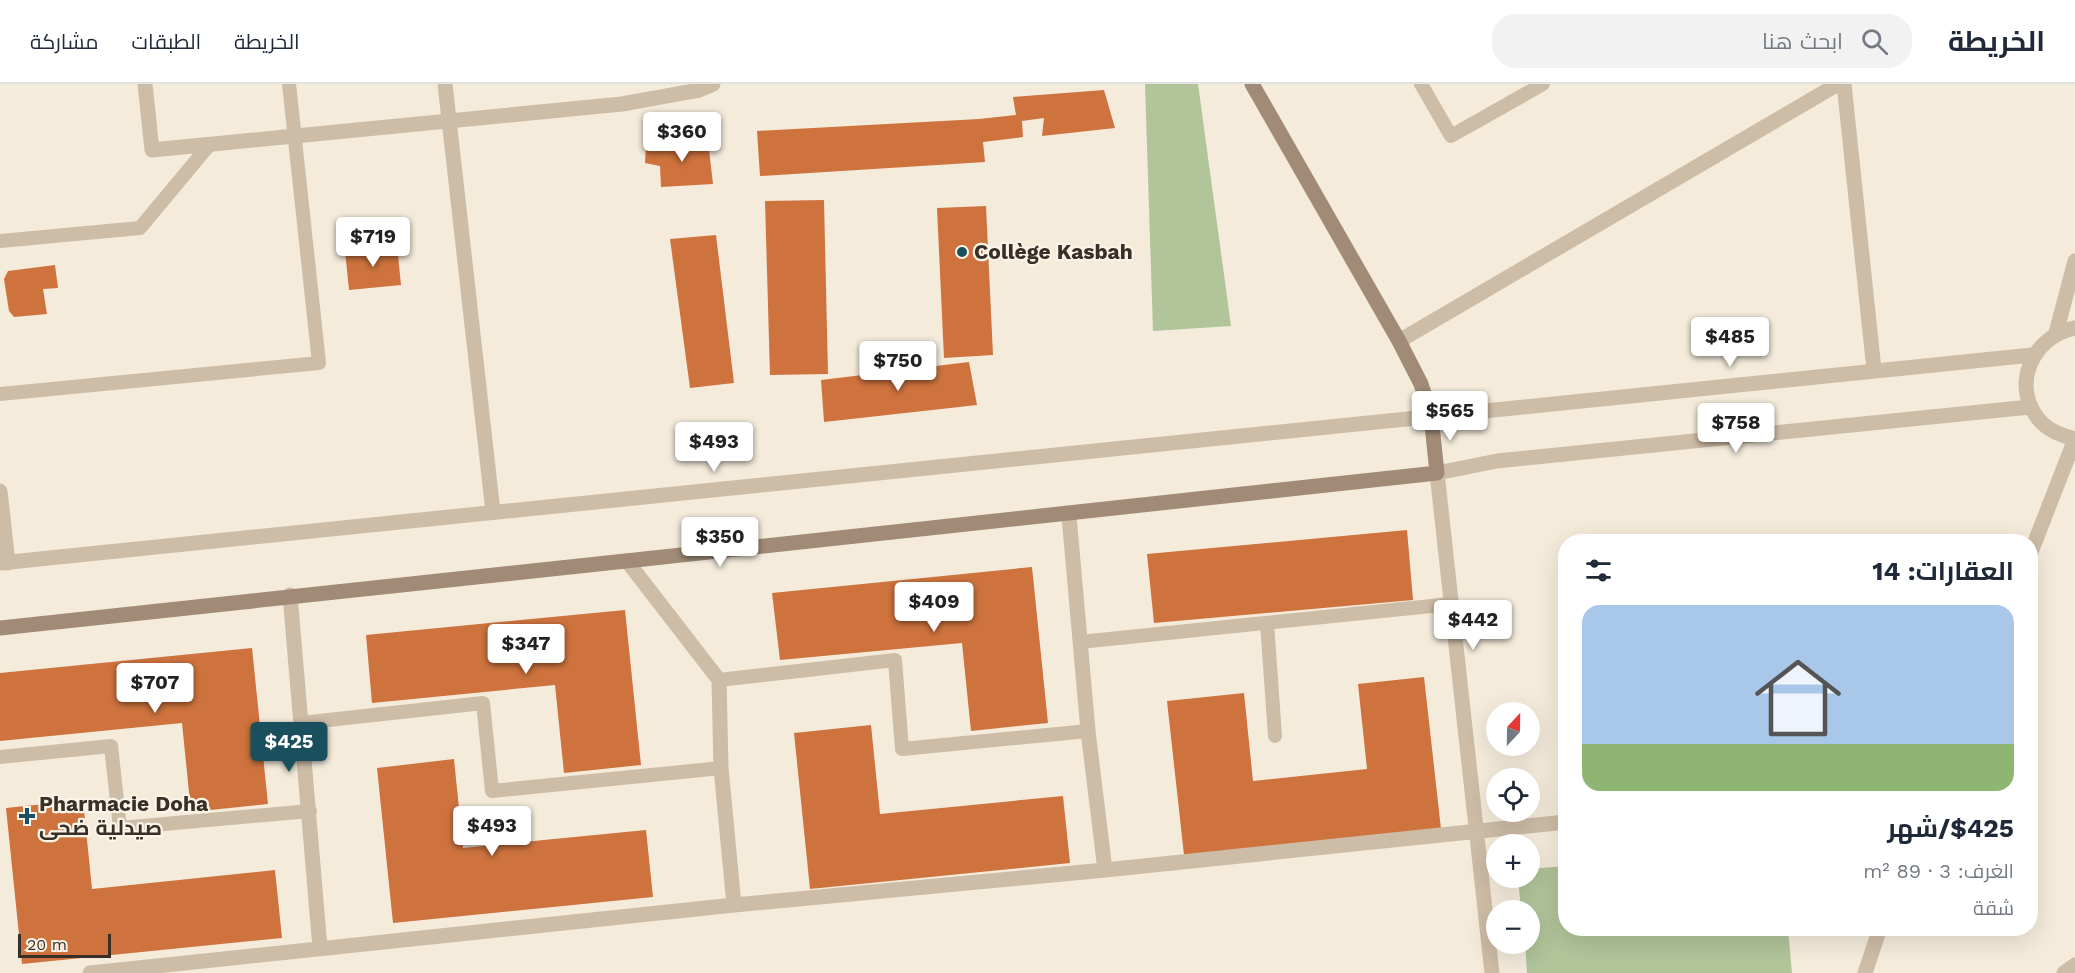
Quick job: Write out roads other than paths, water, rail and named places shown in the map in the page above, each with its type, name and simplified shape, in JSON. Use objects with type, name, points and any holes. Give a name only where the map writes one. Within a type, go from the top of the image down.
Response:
[{"type":"street","points":[[145,84],[152,150],[622,104],[704,86]]},
{"type":"street","points":[[445,84],[494,512]]},
{"type":"street","points":[[1252,84],[1399,341],[1421,384],[1431,415],[1492,973]]},
{"type":"street","points":[[1399,341],[1838,84]]},
{"type":"street","points":[[1844,84],[1874,370]]},
{"type":"street","points":[[2056,333],[2075,261]]},
{"type":"street","points":[[2038,534],[2075,439],[2055,433],[2042,423],[2030,408],[2026,381],[2032,355],[2045,340],[2056,333],[2075,328]]},
{"type":"street","points":[[0,491],[4,563],[2032,355]]},
{"type":"street","points":[[0,628],[290,595],[1069,516],[1437,473],[1497,461],[2030,408]]},
{"type":"street","points":[[1069,516],[1088,731],[1105,870]]},
{"type":"street","points":[[627,561],[719,680],[721,768],[734,905]]},
{"type":"street","points":[[290,595],[320,948]]},
{"type":"street","points":[[90,973],[734,905],[1105,870],[1558,823]]},
{"type":"street","points":[[1866,973],[1878,936]]},
{"type":"street","points":[[2064,973],[2075,965]]},
{"type":"lane","points":[[0,394],[319,363],[289,84]]},
{"type":"lane","points":[[1421,84],[1451,136],[1543,84]]},
{"type":"lane","points":[[0,241],[140,228],[210,144]]},
{"type":"lane","points":[[1080,642],[1451,604]]},
{"type":"lane","points":[[1267,623],[1275,736]]},
{"type":"lane","points":[[719,680],[895,660],[902,749],[1088,731]]},
{"type":"lane","points":[[301,723],[483,703],[492,791],[721,768]]},
{"type":"lane","points":[[0,757],[111,746],[120,828],[310,811]]},
{"type":"place","name":"Collège Kasbah","points":[[962,252]]},
{"type":"place","name":"Pharmacie Doha صيدلية ضحى","points":[[27,816]]}]
